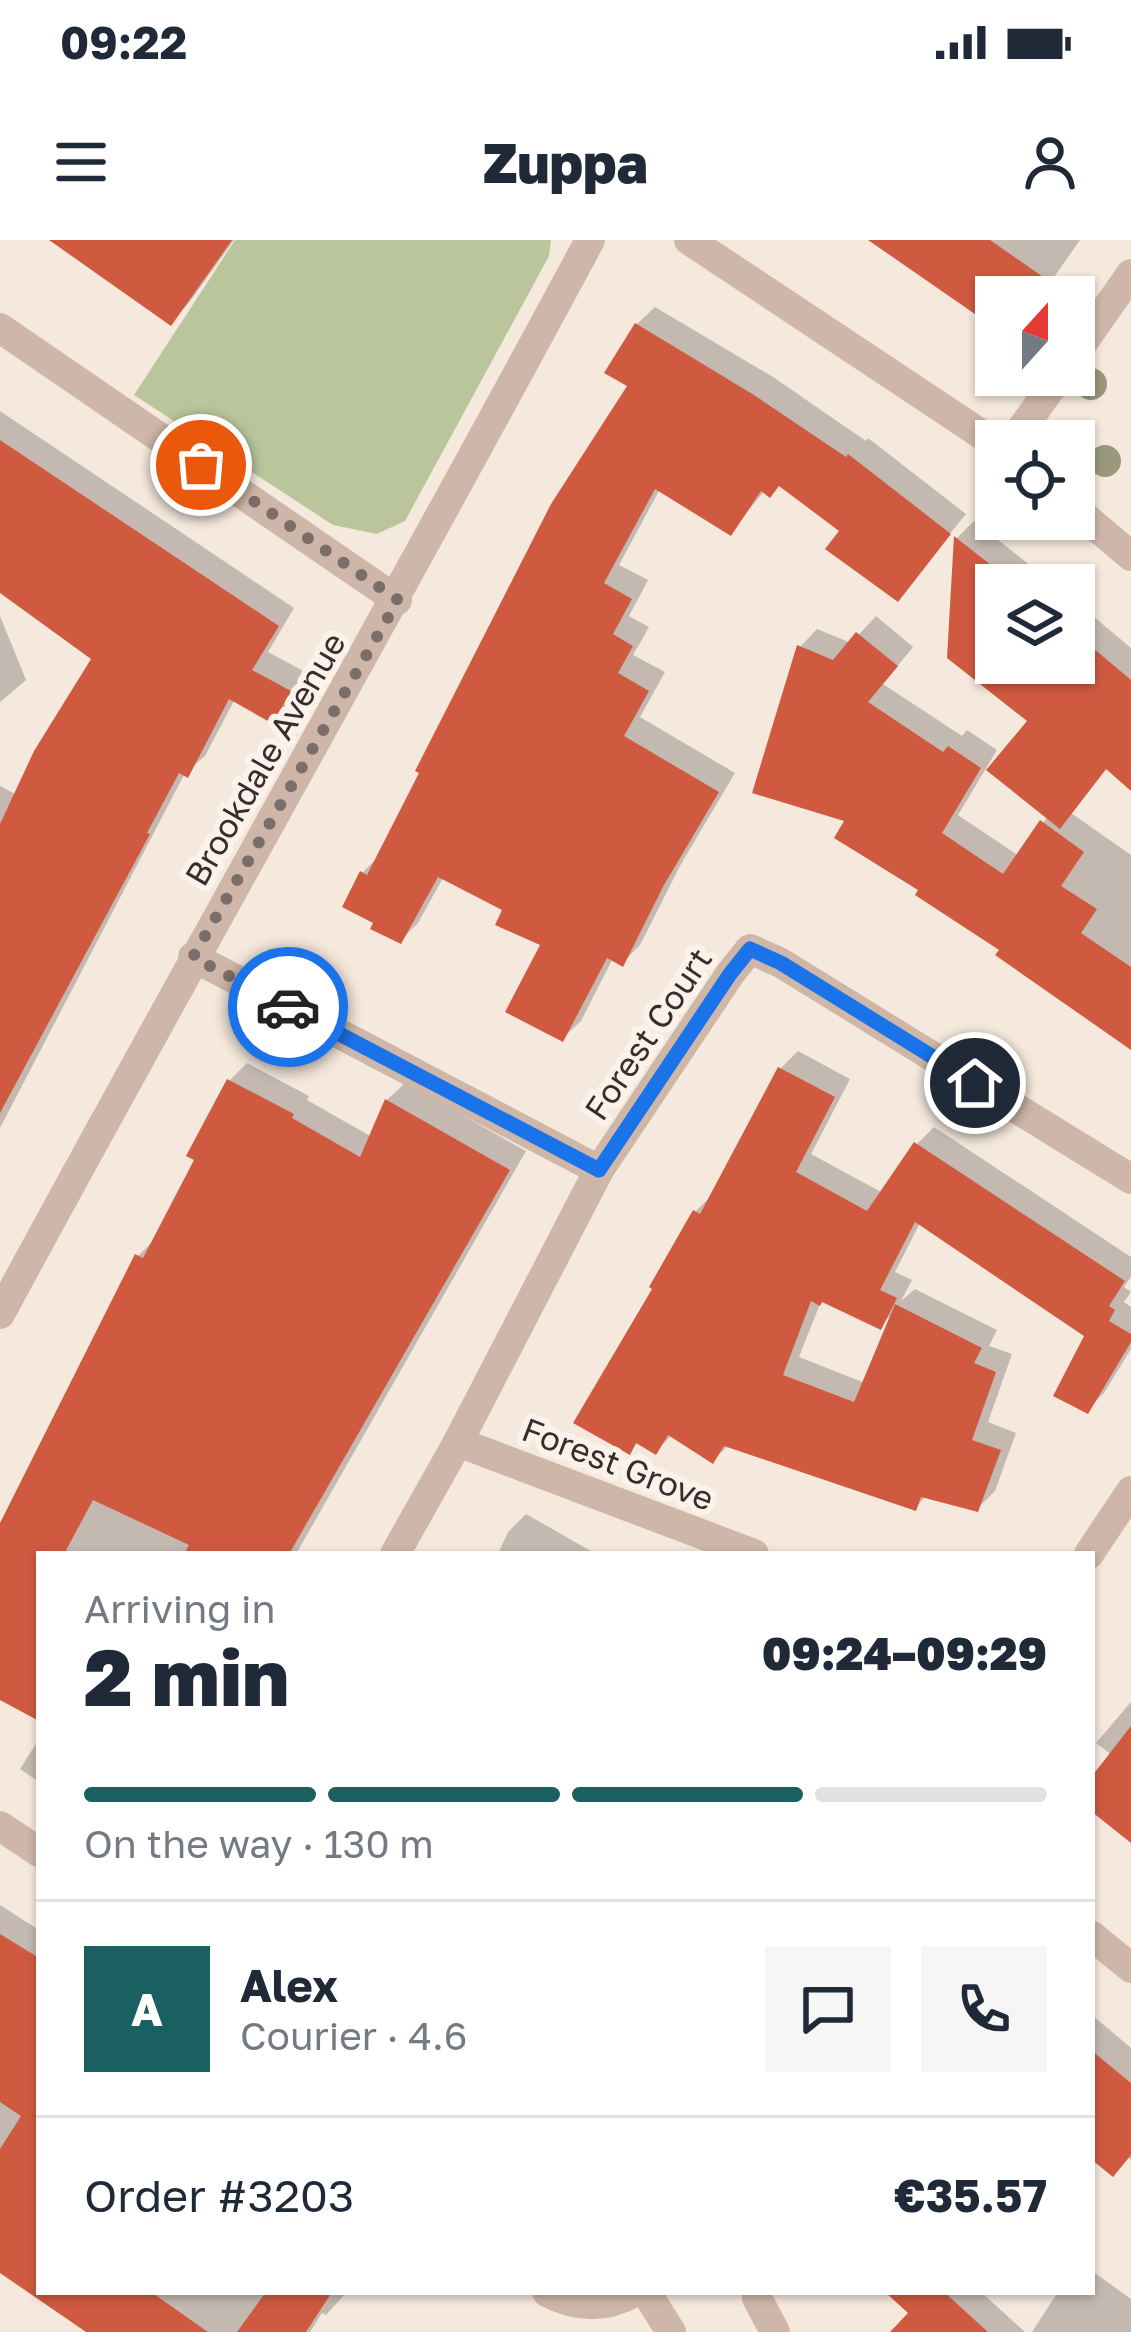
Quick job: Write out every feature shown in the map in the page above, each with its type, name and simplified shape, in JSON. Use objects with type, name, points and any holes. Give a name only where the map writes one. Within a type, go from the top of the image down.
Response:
[{"type":"street","name":"Brookdale Avenue","points":[[0,1314],[193,957],[398,600],[590,240]]},
{"type":"street","points":[[689,240],[975,430]]},
{"type":"street","points":[[1095,325],[1131,274]]},
{"type":"street","points":[[0,328],[398,600]]},
{"type":"street","points":[[1095,526],[1131,556]]},
{"type":"street","name":"Forest Court","points":[[396,1551],[458,1442],[599,1170],[750,949],[781,963],[1131,1179]]},
{"type":"street","name":"Forest Court","points":[[193,957],[599,1170]]},
{"type":"street","name":"Forest Grove","points":[[458,1442],[746,1551]]},
{"type":"street","points":[[1091,1551],[1131,1491]]},
{"type":"street","points":[[0,1826],[36,1850]]},
{"type":"street","points":[[1095,1938],[1131,1968]]},
{"type":"street","points":[[553,2295],[593,2306],[629,2295]]},
{"type":"street","points":[[648,2295],[671,2332]]},
{"type":"street","points":[[757,2297],[775,2332]]},
{"type":"green space","points":[[235,240],[551,240],[549,256],[405,521],[377,534],[333,525],[134,395]]},
{"type":"building","points":[[49,240],[232,240],[171,326]]},
{"type":"building","points":[[868,240],[990,240],[1042,276],[975,276],[975,314]]},
{"type":"building","points":[[635,323],[846,457],[848,454],[951,534],[898,602],[825,549],[839,531],[779,486],[770,498],[761,491],[731,536],[655,489],[604,583],[632,599],[613,634],[633,646],[618,673],[649,691],[624,736],[719,792],[623,967],[607,958],[563,1042],[505,1012],[540,945],[495,925],[502,910],[438,877],[401,944],[370,929],[373,923],[342,907],[360,871],[367,875],[551,504],[627,386],[604,373]]},
{"type":"building","points":[[0,440],[279,626],[252,670],[291,691],[273,724],[229,699],[188,778],[179,773],[0,1113],[0,824],[34,751],[91,659],[0,593]]},
{"type":"building","points":[[954,536],[990,564],[975,564],[975,680],[947,658]]},
{"type":"building","points":[[856,632],[898,666],[868,702],[943,752],[948,746],[981,768],[942,833],[1003,874],[1040,820],[1084,852],[1061,886],[1097,909],[1081,933],[1131,967],[1131,1050],[995,955],[999,950],[915,895],[918,890],[834,838],[844,821],[752,793],[797,645],[833,660]]},
{"type":"building","points":[[1095,650],[1131,680],[1131,791],[1106,769],[1060,829],[986,770],[1027,721],[980,684],[1095,684]]},
{"type":"building","points":[[778,1067],[835,1097],[796,1172],[867,1211],[914,1142],[1125,1281],[1109,1306],[1115,1310],[1109,1321],[1131,1334],[1131,1342],[1088,1414],[1053,1396],[1084,1336],[915,1222],[880,1290],[897,1298],[881,1330],[811,1301],[783,1375],[854,1402],[895,1304],[982,1348],[974,1363],[996,1372],[972,1440],[1001,1450],[978,1512],[921,1497],[916,1511],[724,1446],[713,1464],[668,1435],[656,1455],[636,1443],[630,1455],[573,1423],[693,1210],[700,1214]]},
{"type":"building","points":[[227,1079],[294,1114],[292,1118],[360,1157],[385,1099],[510,1170],[291,1551],[186,1551],[189,1545],[93,1500],[66,1551],[36,1551],[36,1719],[0,1700],[0,1523],[135,1254],[143,1258],[194,1160],[186,1156]]},
{"type":"building","points":[[1131,1726],[1131,1843],[1095,1814],[1095,1772]]},
{"type":"building","points":[[0,1934],[36,1956],[36,2295],[155,2295],[208,2332],[86,2332],[0,2273],[0,2149],[21,2116],[0,2102]]},
{"type":"building","points":[[1095,2053],[1131,2083],[1131,2155],[1113,2177],[1095,2162]]},
{"type":"building","points":[[264,2295],[330,2295],[306,2332],[237,2332]]},
{"type":"building","points":[[888,2295],[947,2295],[988,2332],[890,2332],[908,2313]]},
{"type":"way so far","points":[[201,465],[398,600],[193,957],[288,1007]]},
{"type":"route","points":[[288,1007],[599,1170],[750,949],[781,963],[975,1083]]}]
